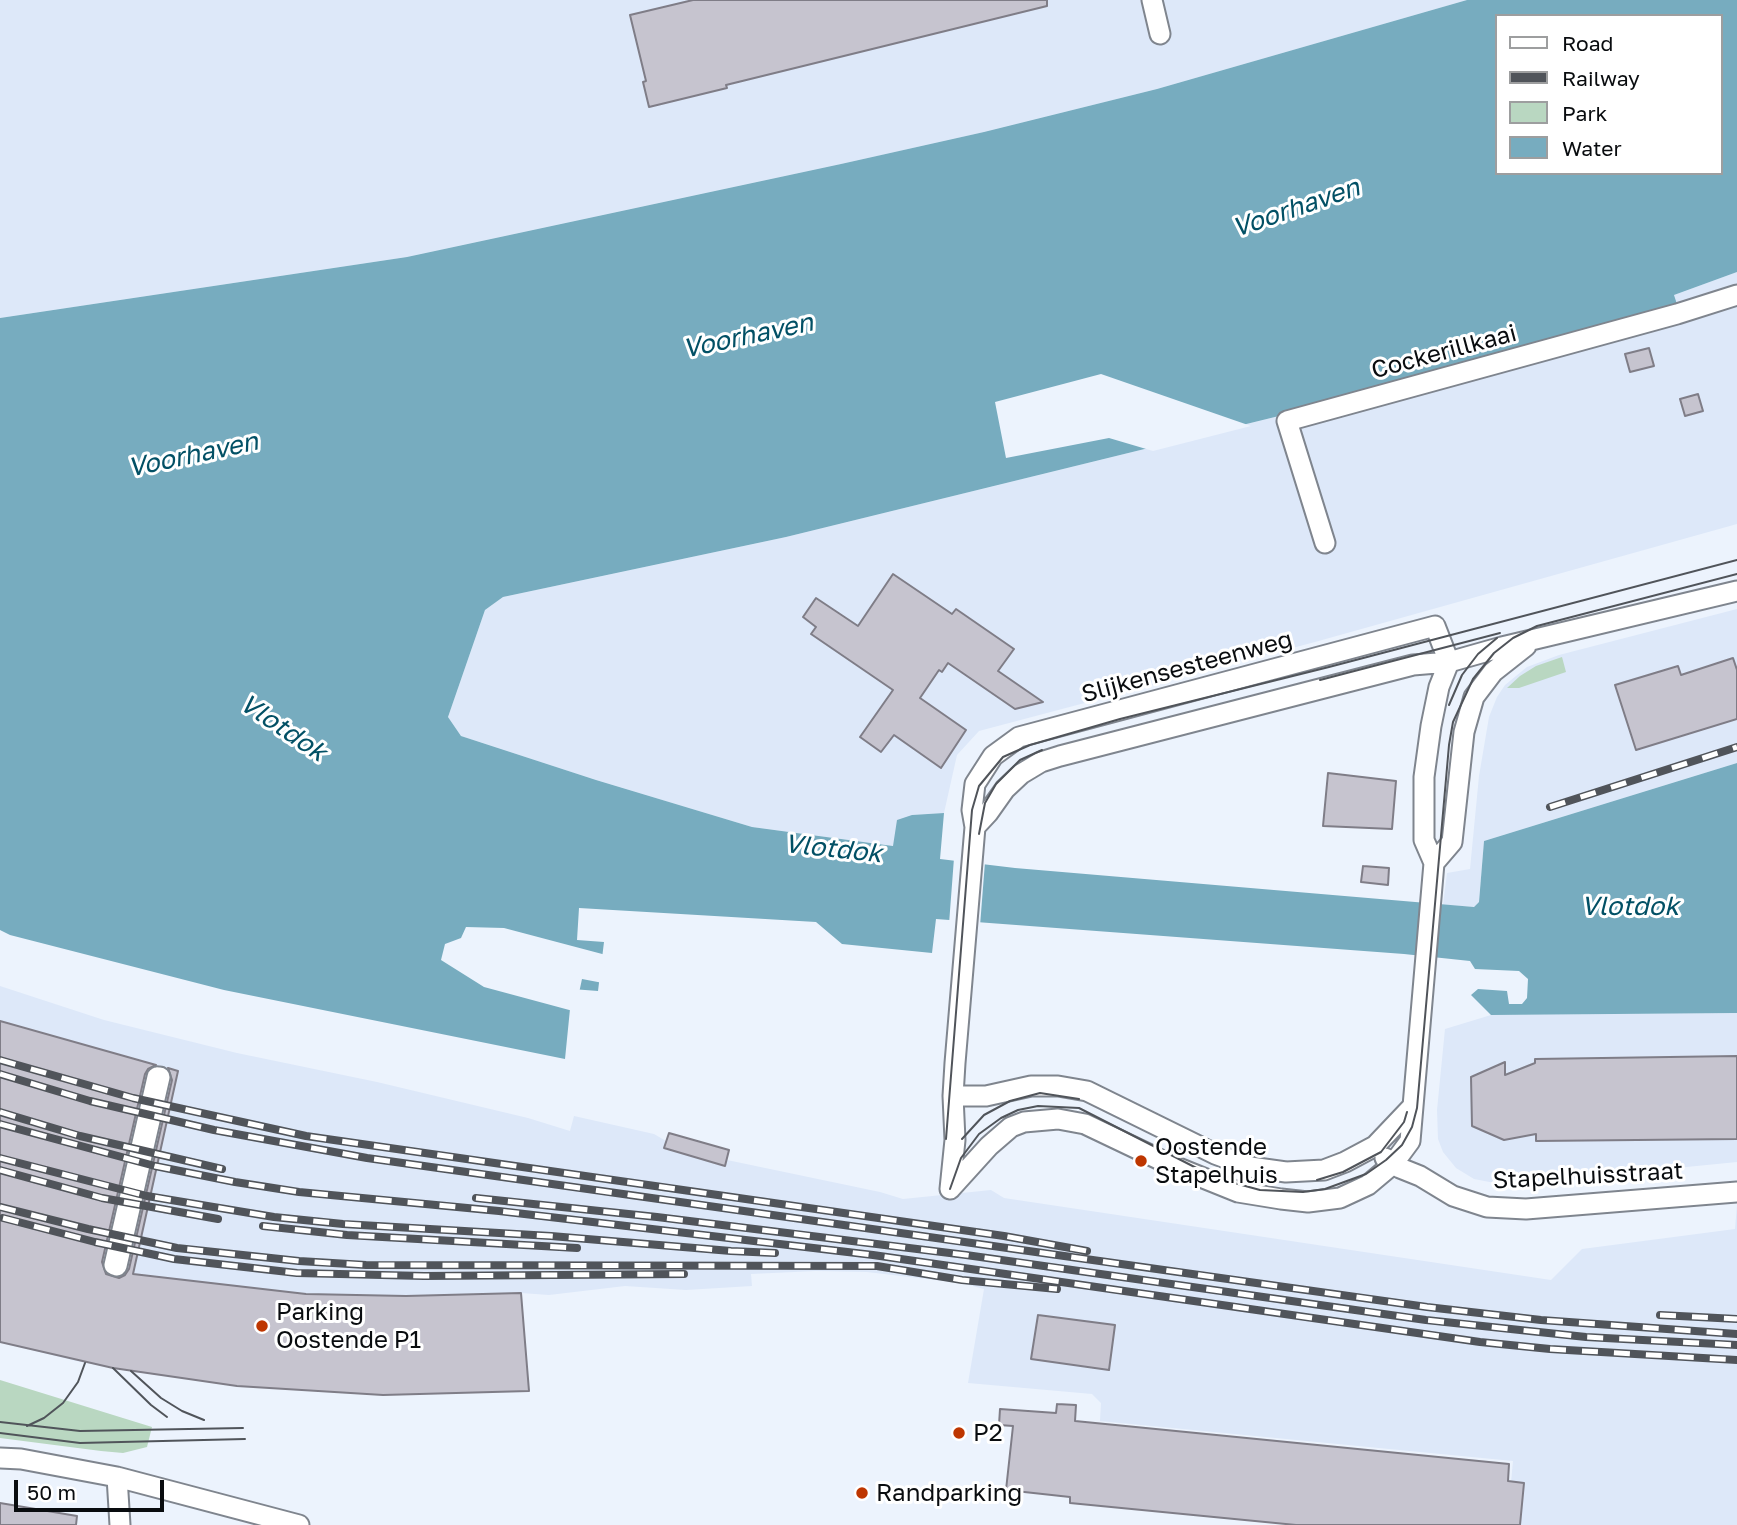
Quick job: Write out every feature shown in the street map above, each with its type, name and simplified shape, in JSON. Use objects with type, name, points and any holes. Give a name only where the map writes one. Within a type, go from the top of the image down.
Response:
[{"type":"street","points":[[1152,0],[1160,34]]},
{"type":"street","name":"Cockerillkaai","points":[[1325,543],[1287,421],[1677,314],[1737,295]]},
{"type":"street","points":[[974,828],[1005,789],[1021,774],[1041,762],[1413,665],[1449,662],[1737,591]]},
{"type":"street","name":"Slijkensesteenweg","points":[[1393,1164],[1368,1185],[1340,1198],[1308,1202],[1281,1199],[1238,1192],[1171,1165],[1085,1124],[1058,1119],[1024,1122],[1011,1127],[946,1188],[974,828],[972,810],[975,784],[993,756],[1019,737],[1435,626],[1449,662]]},
{"type":"street","points":[[1434,863],[1452,842],[1464,732],[1474,697],[1493,672],[1508,658],[1536,640]]},
{"type":"street","points":[[1393,1164],[1410,1142],[1434,863],[1424,840],[1424,777],[1438,687],[1449,662]]},
{"type":"street","points":[[157,1077],[160,1077],[117,1266],[114,1265],[157,1077]]},
{"type":"street","points":[[953,1096],[986,1096],[1031,1086],[1058,1086],[1087,1091],[1215,1154],[1250,1167],[1286,1172],[1324,1170],[1345,1163],[1375,1146],[1413,1107]]},
{"type":"street","name":"Stapelhuisstraat","points":[[1375,1146],[1386,1160],[1393,1164],[1453,1196],[1487,1207],[1525,1209],[1737,1192]]},
{"type":"street","points":[[0,1458],[21,1459],[117,1477],[296,1525]]},
{"type":"street","points":[[117,1477],[120,1525]]},
{"type":"shaded area","points":[[0,0],[1467,0],[1157,89],[841,164],[407,257],[0,318]]},
{"type":"shaded area","points":[[1737,272],[1737,524],[1315,642],[979,731],[957,755],[944,813],[912,815],[894,846],[752,827],[461,736],[448,717],[485,610],[503,597],[786,537],[1279,416],[1679,309],[1674,295]]},
{"type":"shaded area","points":[[1737,609],[1737,763],[1484,841],[1479,902],[1474,907],[1443,905],[1447,873],[1470,869],[1479,776],[1489,717],[1505,685],[1527,667],[1559,655]]},
{"type":"shaded area","points":[[0,986],[104,1020],[237,1053],[377,1082],[528,1118],[570,1131],[574,1116],[654,1134],[666,1141],[669,1133],[729,1150],[727,1160],[903,1199],[991,1190],[1004,1198],[1551,1280],[1582,1249],[1735,1229],[1737,1205],[1737,1525],[1507,1525],[1513,1461],[1100,1421],[1101,1403],[1092,1394],[968,1383],[984,1289],[961,1283],[867,1272],[751,1274],[752,1286],[686,1290],[625,1286],[549,1295],[521,1293],[435,1296],[306,1294],[134,1274],[135,1316],[131,1371],[76,1361],[0,1342]]},
{"type":"shaded area","points":[[1737,1013],[1737,1162],[1505,1185],[1474,1179],[1456,1168],[1443,1152],[1438,1139],[1437,1110],[1445,1029],[1491,1015]]},
{"type":"green space","points":[[1562,657],[1566,672],[1519,688],[1507,688],[1536,666]]},
{"type":"green space","points":[[0,1380],[152,1427],[147,1447],[123,1453],[0,1438]]},
{"type":"water","points":[[1467,0],[1737,0],[1737,272],[1674,295],[1679,310],[1279,416],[786,537],[503,597],[485,610],[448,717],[461,736],[752,827],[893,846],[897,820],[912,815],[944,813],[940,859],[1015,868],[1474,907],[1479,902],[1484,841],[1737,763],[1737,1013],[1491,1015],[1471,995],[1478,989],[1507,991],[1509,1004],[1522,1004],[1527,998],[1528,979],[1519,971],[1475,969],[1470,961],[1404,954],[936,919],[932,953],[842,944],[816,922],[579,908],[577,940],[604,942],[598,991],[572,989],[565,1059],[224,990],[10,935],[0,930],[0,318],[407,257],[984,132],[1157,89]]},
{"type":"pier","points":[[1101,374],[1251,426],[1153,451],[1109,438],[1006,458],[995,402]]},
{"type":"pier","points":[[954,858],[985,862],[980,926],[949,924]]},
{"type":"pier","points":[[466,927],[504,928],[606,955],[603,983],[582,979],[579,993],[575,993],[573,1011],[484,987],[441,960],[445,944],[461,938]]},
{"type":"building","points":[[693,0],[1047,0],[1047,6],[726,85],[727,88],[649,107],[643,82],[646,81],[630,15]]},
{"type":"building","points":[[1649,348],[1654,366],[1630,372],[1625,354]]},
{"type":"building","points":[[1698,394],[1703,411],[1685,416],[1680,399]]},
{"type":"building","points":[[893,574],[952,614],[956,609],[1014,649],[998,671],[1043,702],[1015,709],[948,663],[942,672],[939,670],[920,698],[966,730],[941,768],[894,735],[881,752],[860,737],[893,690],[811,634],[816,627],[803,617],[816,598],[858,626]]},
{"type":"building","points":[[1733,658],[1737,670],[1737,719],[1636,750],[1615,685],[1678,666],[1681,675]]},
{"type":"building","points":[[1328,773],[1396,781],[1392,829],[1323,826]]},
{"type":"building","points":[[1363,866],[1389,868],[1388,885],[1361,882]]},
{"type":"building","name":"Parking Oostende P1","points":[[0,1021],[156,1065],[145,1074],[102,1262],[106,1274],[119,1278],[129,1269],[172,1080],[168,1068],[178,1071],[133,1274],[306,1294],[406,1296],[521,1293],[529,1391],[383,1395],[237,1386],[113,1368],[0,1342]]},
{"type":"building","points":[[1737,1056],[1737,1139],[1536,1141],[1536,1134],[1504,1140],[1472,1126],[1471,1077],[1505,1062],[1505,1075],[1535,1063],[1535,1059]]},
{"type":"building","points":[[669,1133],[729,1150],[725,1166],[664,1148]]},
{"type":"building","points":[[1038,1315],[1115,1325],[1109,1370],[1031,1359]]},
{"type":"building","points":[[1057,1404],[1076,1405],[1075,1421],[1509,1464],[1508,1481],[1524,1483],[1520,1525],[1296,1525],[1070,1503],[1070,1497],[1006,1490],[1013,1426],[999,1425],[1000,1409],[1056,1413]]},
{"type":"building","points":[[0,1503],[77,1516],[76,1525],[0,1525]]},
{"type":"tram line","points":[[946,1139],[972,810],[979,786],[1003,757],[1030,745],[1120,719],[1737,560]]},
{"type":"tram line","points":[[950,1189],[961,1158],[979,1134],[1001,1118],[1018,1110],[1038,1106],[1079,1108],[1216,1178],[1260,1190],[1303,1192],[1325,1189],[1366,1174],[1386,1160],[1402,1145],[1412,1127],[1417,1108],[1449,745],[1453,722],[1473,679],[1494,653],[1513,638],[1537,626],[1737,574]]},
{"type":"tram line","points":[[1320,680],[1500,633]]},
{"type":"tram line","points":[[1449,705],[1462,675],[1478,654],[1497,638]]},
{"type":"tram line","points":[[979,834],[985,803],[996,784],[1020,760],[1042,750]]},
{"type":"tram line","points":[[962,1139],[984,1115],[1010,1101],[1040,1093],[1079,1099]]},
{"type":"tram line","points":[[1317,1180],[1343,1172],[1381,1152],[1404,1122],[1407,1112]]},
{"type":"tram line","points":[[27,1426],[44,1418],[63,1403],[78,1382],[85,1363]]},
{"type":"tram line","points":[[113,1368],[167,1417]]},
{"type":"tram line","points":[[131,1371],[161,1398],[204,1420]]},
{"type":"tram line","points":[[0,1422],[80,1431],[243,1428]]},
{"type":"tram line","points":[[0,1433],[80,1443],[245,1439]]},
{"type":"railway","points":[[1550,807],[1737,747]]},
{"type":"railway","points":[[0,1060],[133,1098],[306,1136],[1004,1236],[1087,1251]]},
{"type":"railway","points":[[0,1074],[90,1101],[214,1130],[367,1158],[1427,1307],[1541,1320],[1737,1334]]},
{"type":"railway","points":[[0,1112],[80,1136],[222,1169]]},
{"type":"railway","points":[[0,1124],[155,1166],[299,1192],[499,1211],[873,1255],[1480,1342],[1737,1360]]},
{"type":"railway","points":[[0,1158],[147,1196],[274,1217],[775,1253]]},
{"type":"railway","points":[[0,1170],[102,1198],[218,1219]]},
{"type":"railway","points":[[476,1198],[966,1255],[1426,1320],[1586,1337],[1737,1345]]},
{"type":"railway","points":[[0,1207],[177,1248],[299,1261],[366,1265],[877,1266],[962,1280],[1057,1289]]},
{"type":"railway","points":[[3,1218],[174,1259],[297,1273],[424,1276],[684,1274]]},
{"type":"railway","points":[[263,1226],[347,1235],[577,1248]]},
{"type":"railway","points":[[1660,1315],[1737,1319]]},
{"type":"place","name":"Oostende Stapelhuis","points":[[1141,1161]]},
{"type":"place","name":"Parking Oostende P1","points":[[262,1326]]},
{"type":"place","name":"P2","points":[[959,1433]]},
{"type":"place","name":"Randparking","points":[[862,1493]]},
{"type":"water label","name":"Voorhaven","points":[[1296,208]]},
{"type":"water label","name":"Voorhaven","points":[[748,336]]},
{"type":"water label","name":"Voorhaven","points":[[193,455]]},
{"type":"water label","name":"Vlotdok","points":[[283,728]]},
{"type":"water label","name":"Vlotdok","points":[[833,849]]},
{"type":"water label","name":"Vlotdok","points":[[1630,907]]}]
